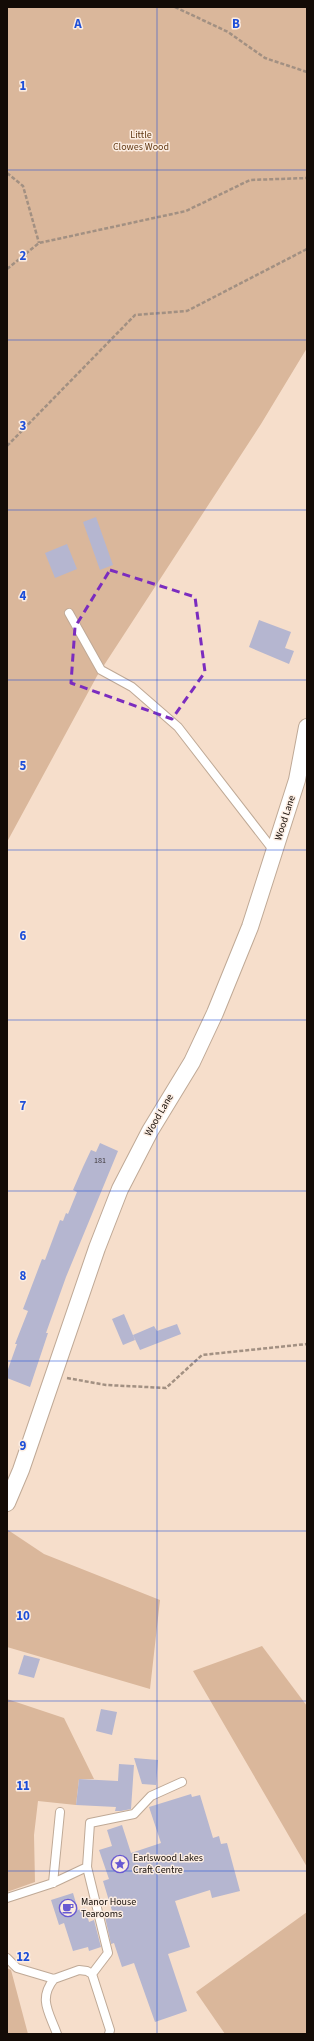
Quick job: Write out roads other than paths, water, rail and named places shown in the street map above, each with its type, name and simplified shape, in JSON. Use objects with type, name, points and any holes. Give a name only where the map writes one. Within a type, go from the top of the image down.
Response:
[{"type":"street","name":"Wood Lane","points":[[7,1503],[21,1470],[97,1248],[120,1189],[153,1124],[192,1062],[215,1013],[250,927],[297,780],[307,727]]},
{"type":"lane","points":[[69,613],[101,670],[132,687],[178,727],[274,851]]},
{"type":"lane","points":[[92,1974],[108,1953],[87,1867],[90,1823],[134,1814],[151,1796],[182,1782]]},
{"type":"lane","points":[[53,1883],[60,1812]]},
{"type":"lane","points":[[7,1898],[53,1883],[87,1867]]},
{"type":"lane","points":[[7,1958],[17,1968],[54,1979]]},
{"type":"lane","points":[[57,2034],[45,2002],[46,1989],[54,1979],[79,1970],[87,1971],[92,1974],[110,2034]]},
{"type":"place","name":"Earlswood Lakes Craft Centre","points":[[120,1864]]},
{"type":"place","name":"Manor House Tearooms","points":[[68,1908]]},
{"type":"park label","name":"Little Clowes Wood","points":[[141,140]]}]
